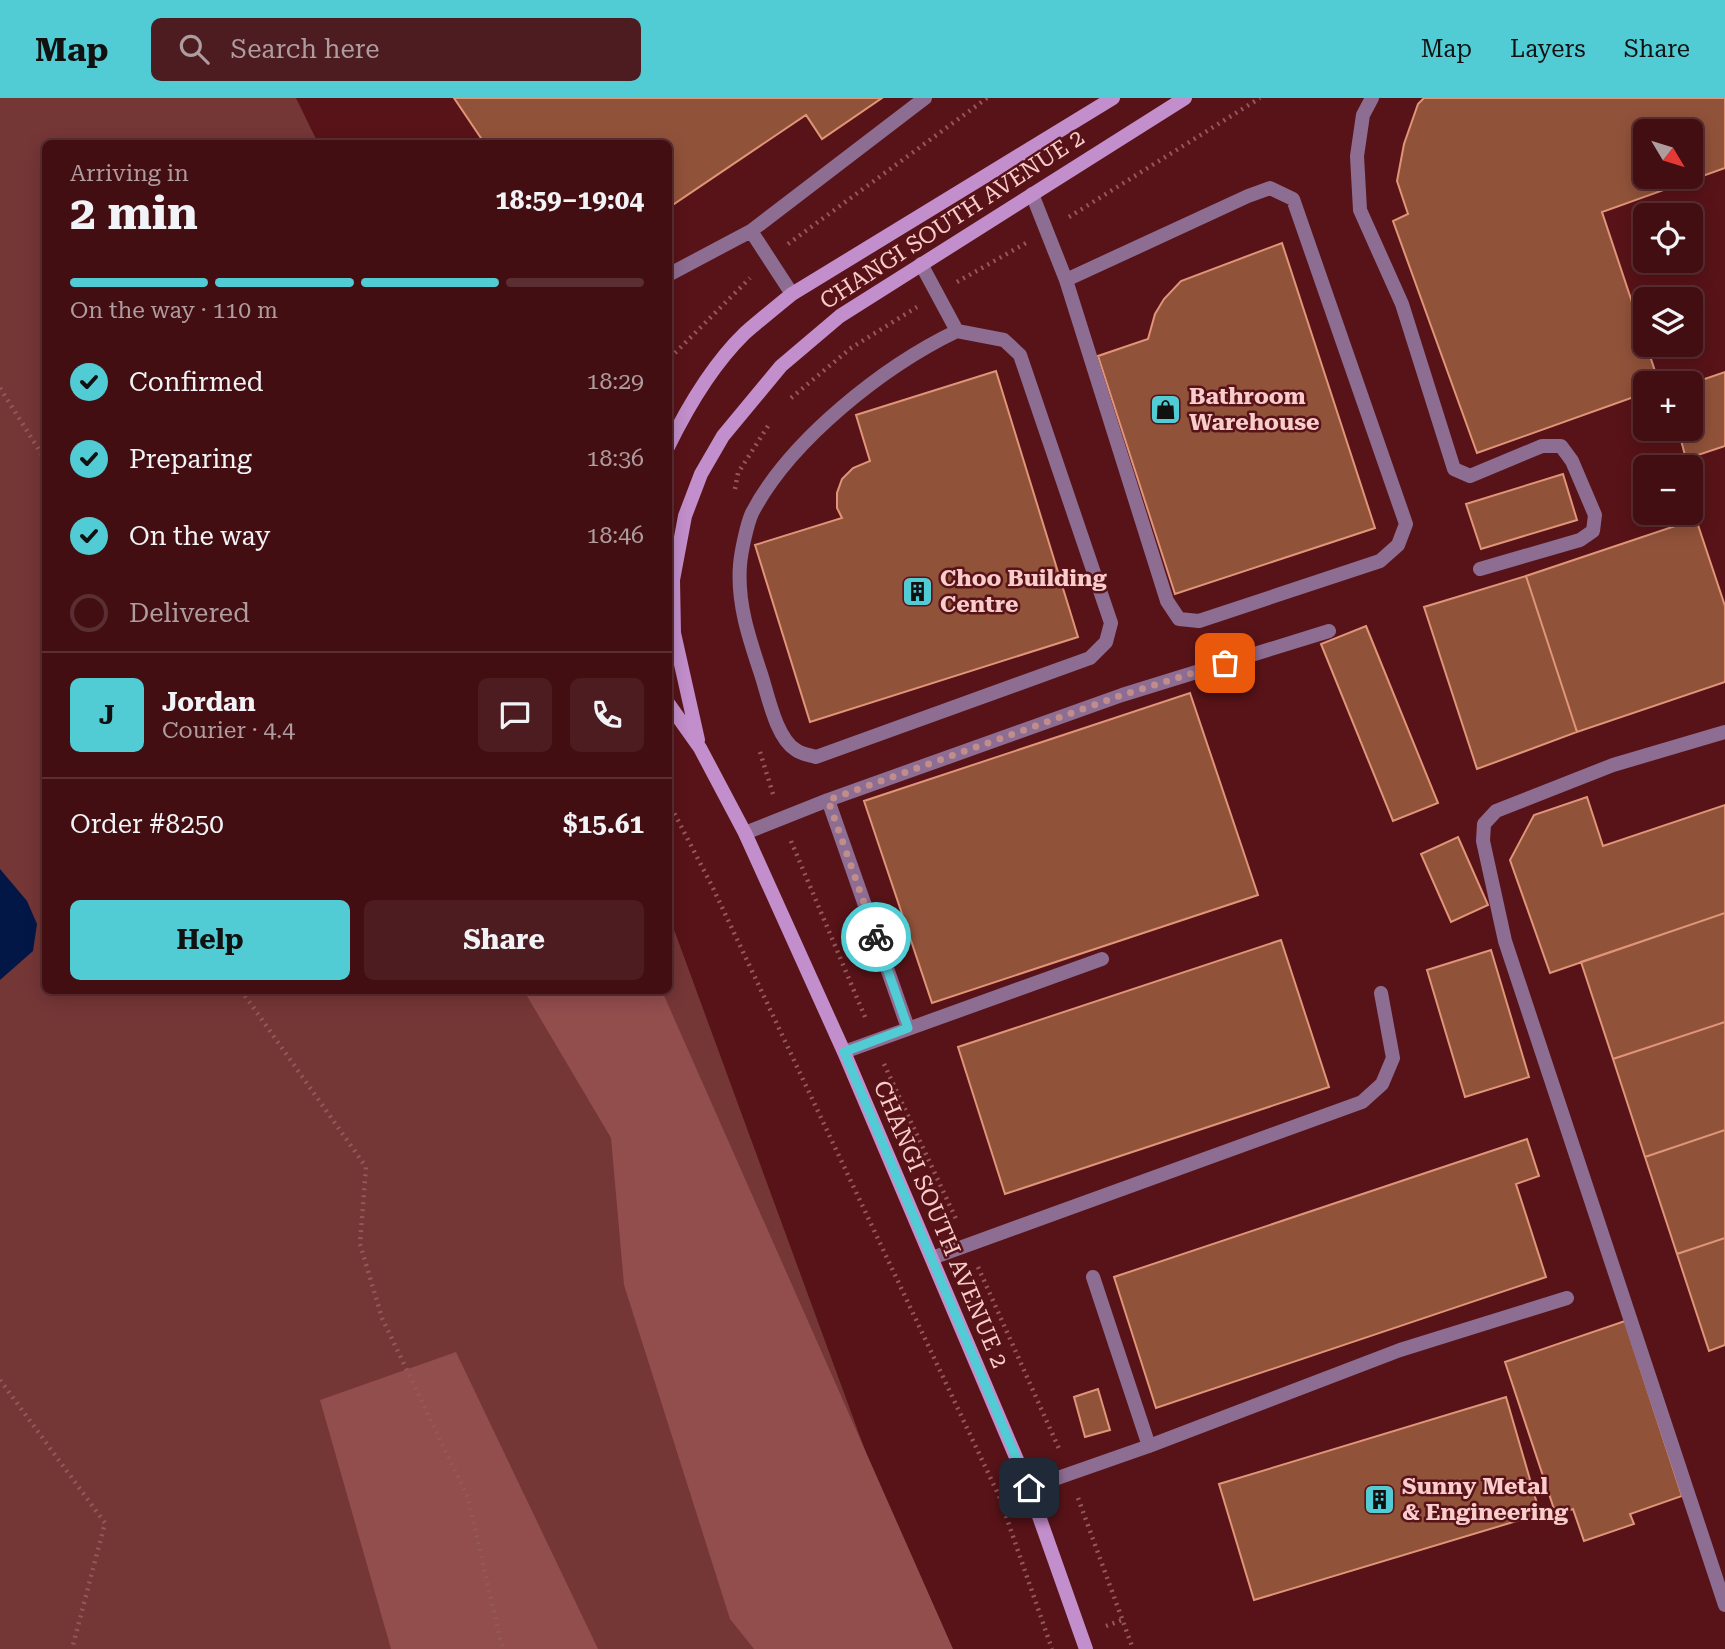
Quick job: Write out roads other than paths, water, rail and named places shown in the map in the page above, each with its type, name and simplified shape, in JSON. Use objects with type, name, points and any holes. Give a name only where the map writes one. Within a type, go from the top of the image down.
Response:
[{"type":"street","name":"CHANGI SOUTH AVENUE 2","points":[[672,439],[710,374],[744,335],[792,294],[1113,98]]},
{"type":"street","name":"CHANGI SOUTH AVENUE 2","points":[[700,748],[674,633],[673,580],[685,516],[701,474],[723,436],[781,366],[840,316],[1176,100]]},
{"type":"street","name":"CHANGI SOUTH AVENUE 2","points":[[672,709],[700,748],[745,833],[844,1052],[1029,1488],[1086,1649]]},
{"type":"lane","points":[[672,273],[751,231],[925,98]]},
{"type":"lane","points":[[1371,98],[1363,115],[1357,156],[1360,211],[1402,304],[1454,469],[1470,476],[1542,446],[1561,446],[1572,461],[1595,515],[1593,531],[1580,540],[1480,569]]},
{"type":"lane","points":[[1032,194],[1066,280],[1167,601],[1179,619],[1199,621],[1380,561],[1398,545],[1406,524],[1293,199],[1270,188],[1248,195],[1066,280]]},
{"type":"lane","points":[[751,231],[792,294]]},
{"type":"lane","points":[[921,264],[957,331]]},
{"type":"lane","points":[[957,331],[1004,340],[1020,355],[1111,623],[1106,642],[1090,658],[816,757],[794,750],[779,729],[744,621],[740,564],[751,515],[780,468],[820,427],[895,368],[933,342],[957,331]]},
{"type":"lane","points":[[745,833],[828,800],[1122,695],[1329,631]]},
{"type":"lane","points":[[1725,732],[1614,765],[1496,811],[1484,824],[1483,841],[1505,941],[1725,1605]]},
{"type":"lane","points":[[828,800],[908,1028]]},
{"type":"lane","points":[[844,1052],[1102,959]]},
{"type":"lane","points":[[932,1258],[1362,1102],[1382,1084],[1393,1058],[1381,993]]},
{"type":"lane","points":[[1093,1277],[1149,1446]]},
{"type":"lane","points":[[1029,1488],[1149,1446],[1400,1350],[1567,1298]]},
{"type":"water","points":[[0,869],[27,901],[37,924],[33,951],[0,980]]},
{"type":"place","name":"Bathroom Warehouse","points":[[1166,409]]},
{"type":"place","name":"Choo Building Centre","points":[[917,591]]},
{"type":"place","name":"Sunny Metal & Engineering","points":[[1379,1499]]}]
